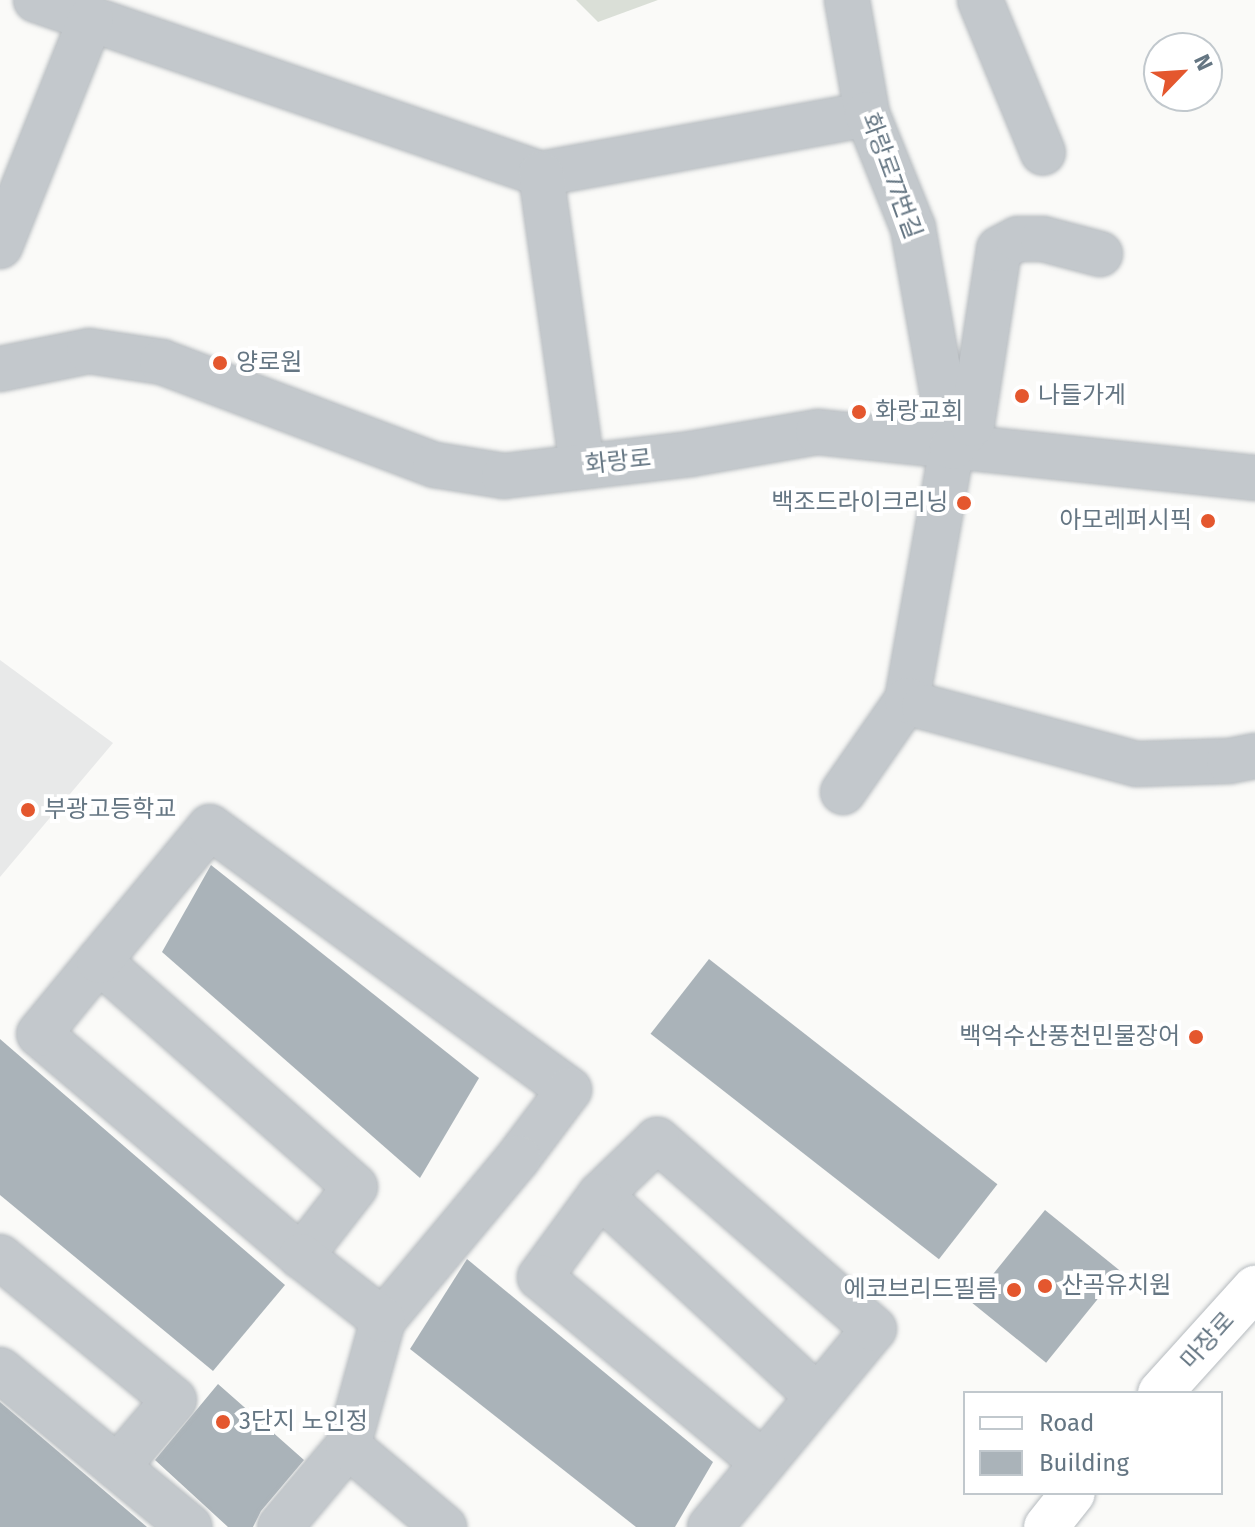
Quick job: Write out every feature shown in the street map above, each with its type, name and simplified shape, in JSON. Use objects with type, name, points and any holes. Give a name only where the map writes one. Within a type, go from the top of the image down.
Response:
[{"type":"main road","name":"마장로","points":[[1162,1391],[1255,1288]]},
{"type":"main road","points":[[1046,1527],[1071,1495]]},
{"type":"street","points":[[36,0],[541,174],[867,114]]},
{"type":"street","name":"화랑로77번길","points":[[847,0],[867,114],[913,228],[952,447]]},
{"type":"street","points":[[980,0],[1043,153]]},
{"type":"street","points":[[0,246],[91,19]]},
{"type":"street","points":[[541,174],[582,466]]},
{"type":"street","points":[[843,792],[907,700],[952,447],[972,424],[999,249],[1018,239],[1043,239],[1100,254]]},
{"type":"street","name":"화랑로","points":[[0,369],[89,351],[162,362],[435,465],[504,476],[690,454],[818,432],[1255,478]]},
{"type":"street","points":[[907,700],[1137,764],[1229,761],[1255,756]]},
{"type":"street","points":[[280,1527],[348,1446],[383,1320],[518,1158],[569,1090],[210,827],[39,1034],[301,1256],[383,1320]]},
{"type":"street","points":[[99,961],[355,1187],[301,1256]]},
{"type":"street","points":[[710,1527],[874,1329],[657,1140],[600,1195],[540,1277],[763,1463]]},
{"type":"street","points":[[600,1195],[818,1397]]},
{"type":"street","points":[[0,1257],[174,1400],[117,1467]]},
{"type":"street","points":[[0,1370],[190,1527]]},
{"type":"street","points":[[348,1446],[444,1527]]},
{"type":"shaded area","points":[[576,0],[658,0],[598,22]]},
{"type":"shaded area","name":"부광고등학교","points":[[0,660],[113,743],[0,877]]},
{"type":"building","points":[[211,865],[479,1078],[420,1178],[162,952]]},
{"type":"building","points":[[709,959],[997,1184],[939,1259],[651,1034]]},
{"type":"building","points":[[0,1039],[285,1285],[213,1371],[0,1195]]},
{"type":"building","name":"산곡유치원","points":[[1045,1210],[1120,1271],[1046,1363],[971,1302]]},
{"type":"building","points":[[467,1259],[713,1462],[675,1527],[636,1527],[410,1349]]},
{"type":"building","name":"3단지 노인정","points":[[218,1384],[304,1460],[261,1511],[253,1527],[228,1527],[155,1460]]},
{"type":"building","points":[[0,1402],[20,1419],[147,1527],[0,1527]]},
{"type":"place","name":"양로원","points":[[220,363]]},
{"type":"place","name":"나들가게","points":[[1022,396]]},
{"type":"place","name":"화랑교회","points":[[859,412]]},
{"type":"place","name":"백조드라이크리닝","points":[[964,503]]},
{"type":"place","name":"아모레퍼시픽","points":[[1208,521]]},
{"type":"place","name":"부광고등학교","points":[[28,810]]},
{"type":"place","name":"백억수산풍천민물장어","points":[[1196,1037]]},
{"type":"place","name":"산곡유치원","points":[[1045,1286]]},
{"type":"place","name":"에코브리드필름","points":[[1014,1290]]},
{"type":"place","name":"3단지 노인정","points":[[223,1422]]}]
